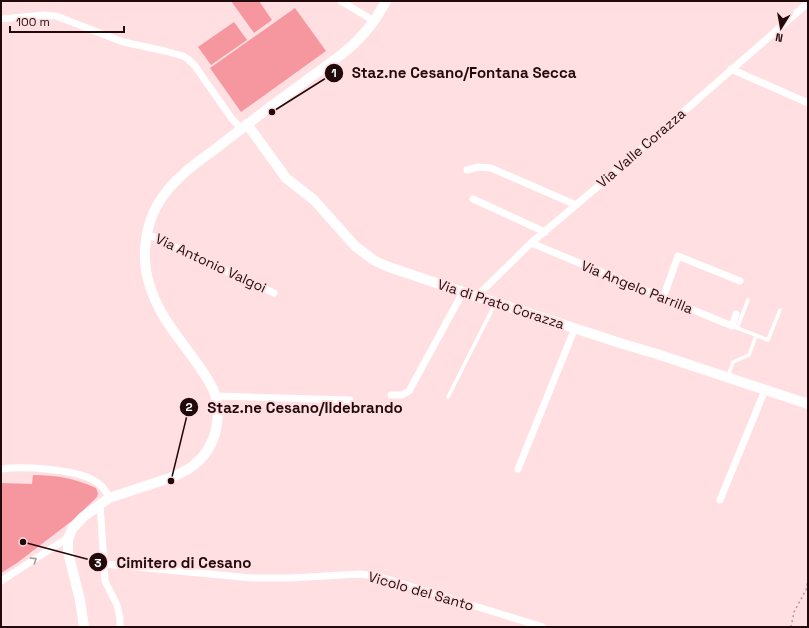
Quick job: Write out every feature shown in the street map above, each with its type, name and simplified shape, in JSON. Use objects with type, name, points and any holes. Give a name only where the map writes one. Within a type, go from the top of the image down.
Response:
[{"type":"street","points":[[341,1],[374,21]]},
{"type":"street","points":[[84,627],[80,600],[67,549],[69,537],[76,523],[109,498],[179,474],[194,465],[199,461],[211,445],[216,429],[218,410],[216,396],[210,383],[166,320],[149,284],[145,266],[145,252],[153,213],[174,182],[182,174],[343,53],[366,32],[386,1]]},
{"type":"street","name":"Via Valle Corazza","points":[[476,296],[531,243],[808,3]]},
{"type":"street","points":[[1,19],[44,15],[56,16],[123,42],[183,56],[195,66],[232,119],[244,126]]},
{"type":"street","points":[[731,69],[808,103]]},
{"type":"street","name":"Via di Prato Corazza","points":[[244,126],[282,175],[314,200],[351,241],[375,261],[496,303],[808,404]]},
{"type":"street","points":[[467,170],[478,167],[491,168],[576,205]]},
{"type":"street","points":[[473,199],[545,232]]},
{"type":"street","name":"Via Antonio Valgoi","points":[[148,234],[274,292]]},
{"type":"street","name":"Via Angelo Parrilla","points":[[531,243],[735,327]]},
{"type":"street","points":[[663,298],[678,256],[740,280]]},
{"type":"street","points":[[391,395],[404,394],[409,391],[463,292]]},
{"type":"street","points":[[735,327],[736,314]]},
{"type":"street","points":[[518,469],[574,328]]},
{"type":"street","points":[[720,500],[765,390]]},
{"type":"street","points":[[216,396],[350,400]]},
{"type":"street","points":[[1,469],[38,469],[80,475],[97,482],[104,488],[109,498]]},
{"type":"street","points":[[100,504],[106,583],[119,609],[121,620],[120,627]]},
{"type":"street","points":[[1,581],[69,537]]},
{"type":"street","name":"Vicolo del Santo","points":[[104,564],[252,578],[291,578],[355,574],[369,575],[381,577],[544,627]]},
{"type":"lane","points":[[748,300],[735,327],[768,340],[780,310]]},
{"type":"lane","points":[[448,397],[496,303]]},
{"type":"lane","points":[[728,377],[733,362],[750,354],[756,336]]},
{"type":"path","points":[[790,627],[794,612],[806,590],[808,579]]},
{"type":"shaded area","points":[[231,1],[259,1],[272,20],[254,33]]},
{"type":"shaded area","points":[[295,8],[326,51],[241,112],[210,68]]},
{"type":"shaded area","points":[[234,22],[247,40],[211,65],[198,47]]},
{"type":"shaded area","points":[[33,475],[57,476],[72,479],[96,488],[98,493],[97,497],[73,520],[17,563],[1,573],[1,483],[32,484]]},
{"type":"place","name":"Staz.ne Cesano/Fontana Secca","points":[[272,112]]},
{"type":"place","name":"Staz.ne Cesano/Ildebrando","points":[[171,481]]},
{"type":"place","name":"Cimitero di Cesano","points":[[23,542]]}]
